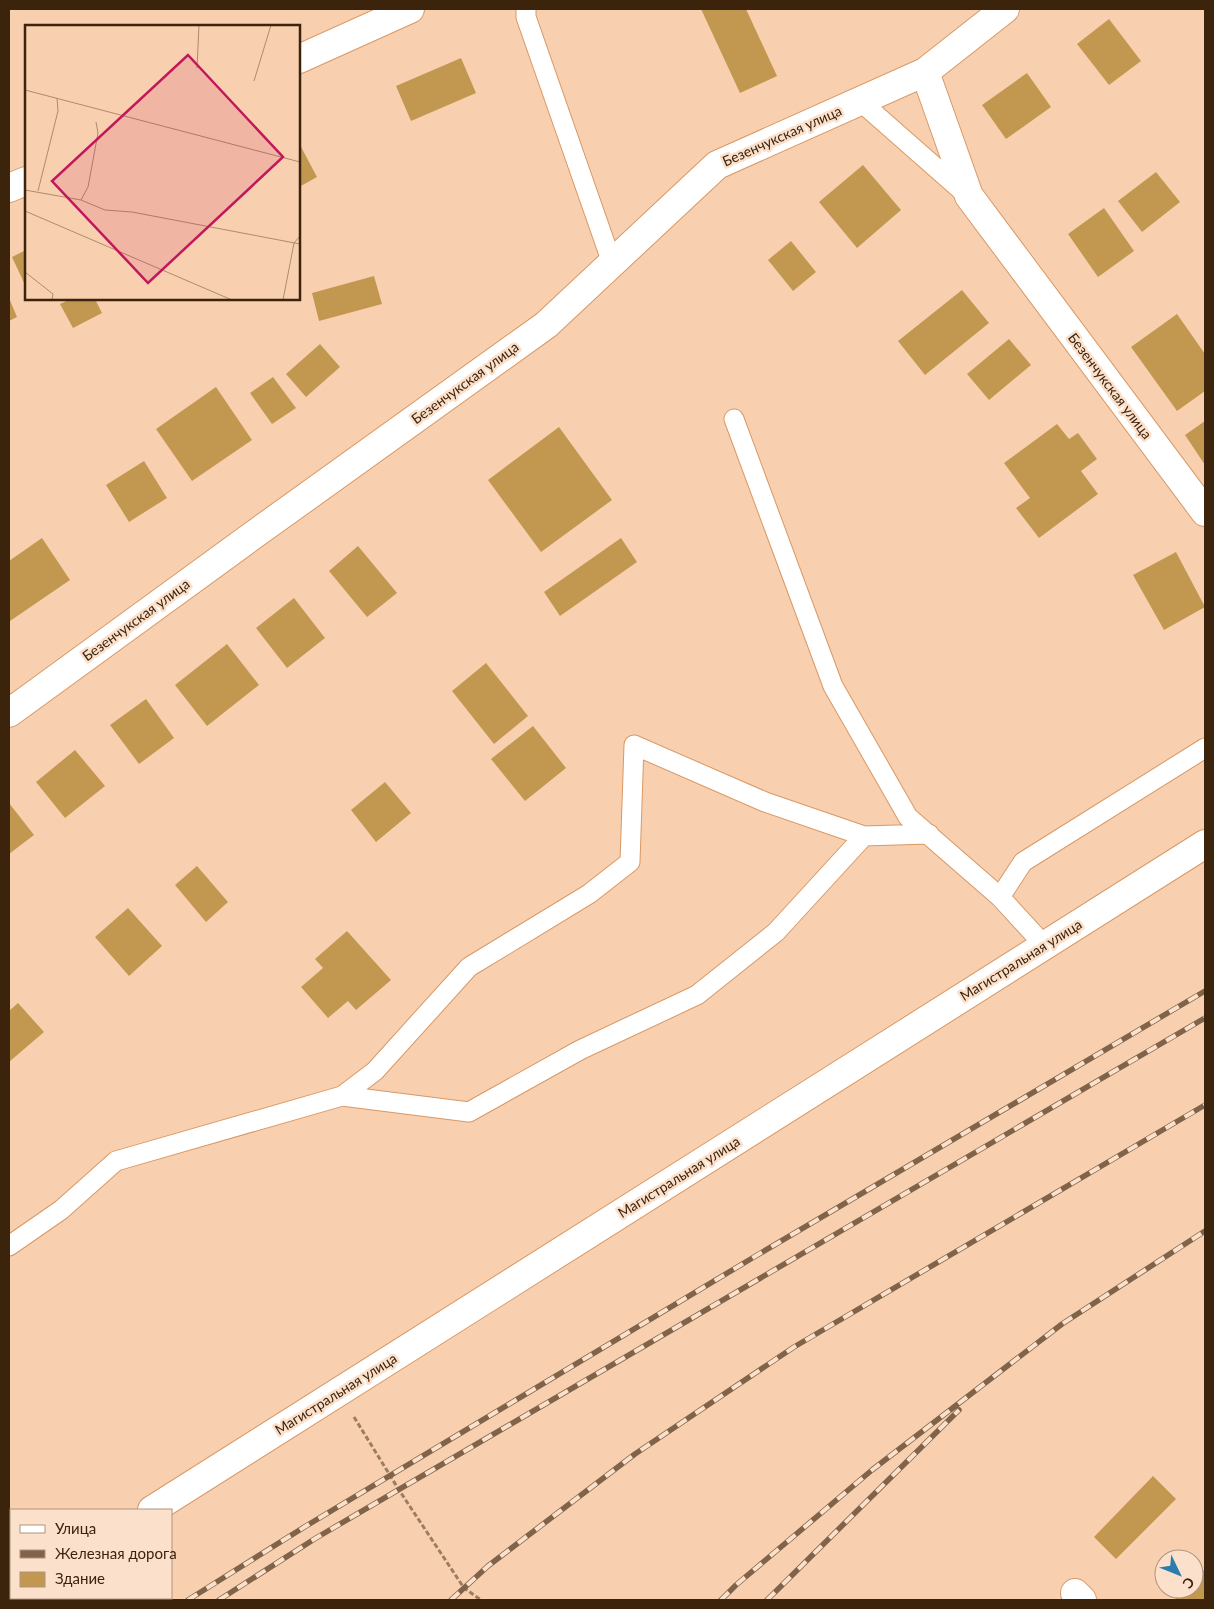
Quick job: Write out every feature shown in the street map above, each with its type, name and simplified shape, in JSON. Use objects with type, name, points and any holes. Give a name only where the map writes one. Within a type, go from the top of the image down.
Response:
[{"type":"street","points":[[300,58],[410,9]]},
{"type":"street","name":"Безенчукская улица","points":[[9,713],[546,325],[717,165],[925,72],[1005,9]]},
{"type":"street","name":"Безенчукская улица","points":[[925,72],[969,196],[1205,512]]},
{"type":"street","points":[[9,188],[25,181]]},
{"type":"street","name":"Магистральная улица","points":[[154,1509],[1205,844]]},
{"type":"lane","points":[[526,9],[526,17],[612,263]]},
{"type":"lane","points":[[860,101],[969,196]]},
{"type":"lane","points":[[734,419],[833,686],[908,816],[1000,897],[1044,945]]},
{"type":"lane","points":[[9,1246],[61,1210],[116,1161],[342,1096],[375,1071],[469,967],[589,894],[630,862],[634,745],[765,802],[864,836],[929,834]]},
{"type":"lane","points":[[1000,897],[1023,862],[1205,748]]},
{"type":"lane","points":[[342,1096],[469,1112],[580,1050],[697,995],[776,932],[864,836]]},
{"type":"path","points":[[338,1392],[441,1555],[464,1588],[481,1600]]},
{"type":"building","points":[[701,9],[746,9],[777,76],[740,93]]},
{"type":"building","points":[[1109,19],[1141,61],[1109,85],[1077,44]]},
{"type":"building","points":[[461,58],[476,93],[411,121],[396,86]]},
{"type":"building","points":[[1027,73],[1051,107],[1006,139],[982,105]]},
{"type":"building","points":[[300,145],[317,177],[300,186]]},
{"type":"building","points":[[863,165],[901,210],[857,248],[819,202]]},
{"type":"building","points":[[1156,172],[1180,202],[1142,232],[1118,201]]},
{"type":"building","points":[[1104,208],[1134,251],[1098,277],[1068,234]]},
{"type":"building","points":[[791,241],[816,272],[793,291],[768,260]]},
{"type":"building","points":[[25,250],[25,285],[12,257]]},
{"type":"building","points":[[374,276],[382,304],[319,321],[312,293]]},
{"type":"building","points":[[962,290],[989,323],[925,375],[898,341]]},
{"type":"building","points":[[9,298],[17,317],[9,321]]},
{"type":"building","points":[[69,300],[96,300],[102,313],[73,328],[60,304]]},
{"type":"building","points":[[1177,314],[1205,354],[1205,391],[1177,411],[1131,347]]},
{"type":"building","points":[[1009,339],[1031,365],[989,400],[967,374]]},
{"type":"building","points":[[320,344],[340,367],[306,397],[286,374]]},
{"type":"building","points":[[273,377],[296,408],[272,424],[250,393]]},
{"type":"building","points":[[216,387],[252,440],[192,481],[156,429]]},
{"type":"building","points":[[1205,421],[1205,465],[1185,435]]},
{"type":"building","points":[[1057,424],[1069,439],[1078,433],[1097,459],[1081,471],[1098,494],[1039,538],[1016,508],[1030,498],[1004,463]]},
{"type":"building","points":[[559,427],[612,500],[541,552],[488,480]]},
{"type":"building","points":[[144,461],[167,498],[129,522],[106,485]]},
{"type":"building","points":[[42,538],[70,580],[10,621],[9,561]]},
{"type":"building","points":[[621,538],[637,562],[560,616],[544,592]]},
{"type":"building","points":[[358,546],[397,593],[367,617],[329,571]]},
{"type":"building","points":[[1176,552],[1205,607],[1164,630],[1133,575]]},
{"type":"building","points":[[294,598],[325,638],[287,668],[256,628]]},
{"type":"building","points":[[227,644],[259,685],[207,726],[175,685]]},
{"type":"building","points":[[486,663],[528,716],[494,744],[452,691]]},
{"type":"building","points":[[146,699],[174,738],[139,764],[110,725]]},
{"type":"building","points":[[533,726],[566,768],[525,801],[491,759]]},
{"type":"building","points":[[75,750],[105,786],[65,818],[36,782]]},
{"type":"building","points":[[385,782],[411,813],[376,842],[351,810]]},
{"type":"building","points":[[9,803],[34,835],[9,854]]},
{"type":"building","points":[[197,866],[228,902],[206,922],[175,885]]},
{"type":"building","points":[[128,908],[162,946],[129,976],[95,937]]},
{"type":"building","points":[[347,931],[391,980],[356,1010],[348,1001],[328,1018],[301,987],[323,968],[315,959]]},
{"type":"building","points":[[18,1003],[44,1032],[9,1062],[9,1011]]},
{"type":"building","points":[[1153,1476],[1176,1499],[1116,1559],[1094,1537]]},
{"type":"building","points":[[1204,1570],[1205,1600],[1174,1600],[1204,1599]]},
{"type":"railway","points":[[188,1600],[306,1526],[754,1257],[1205,991]]},
{"type":"railway","points":[[219,1600],[316,1538],[1205,1018]]},
{"type":"railway","points":[[451,1600],[488,1566],[635,1454],[794,1347],[1205,1105]]},
{"type":"railway","points":[[721,1600],[736,1585],[872,1470],[1062,1324],[1205,1231]]},
{"type":"railway","points":[[767,1600],[959,1410]]}]
